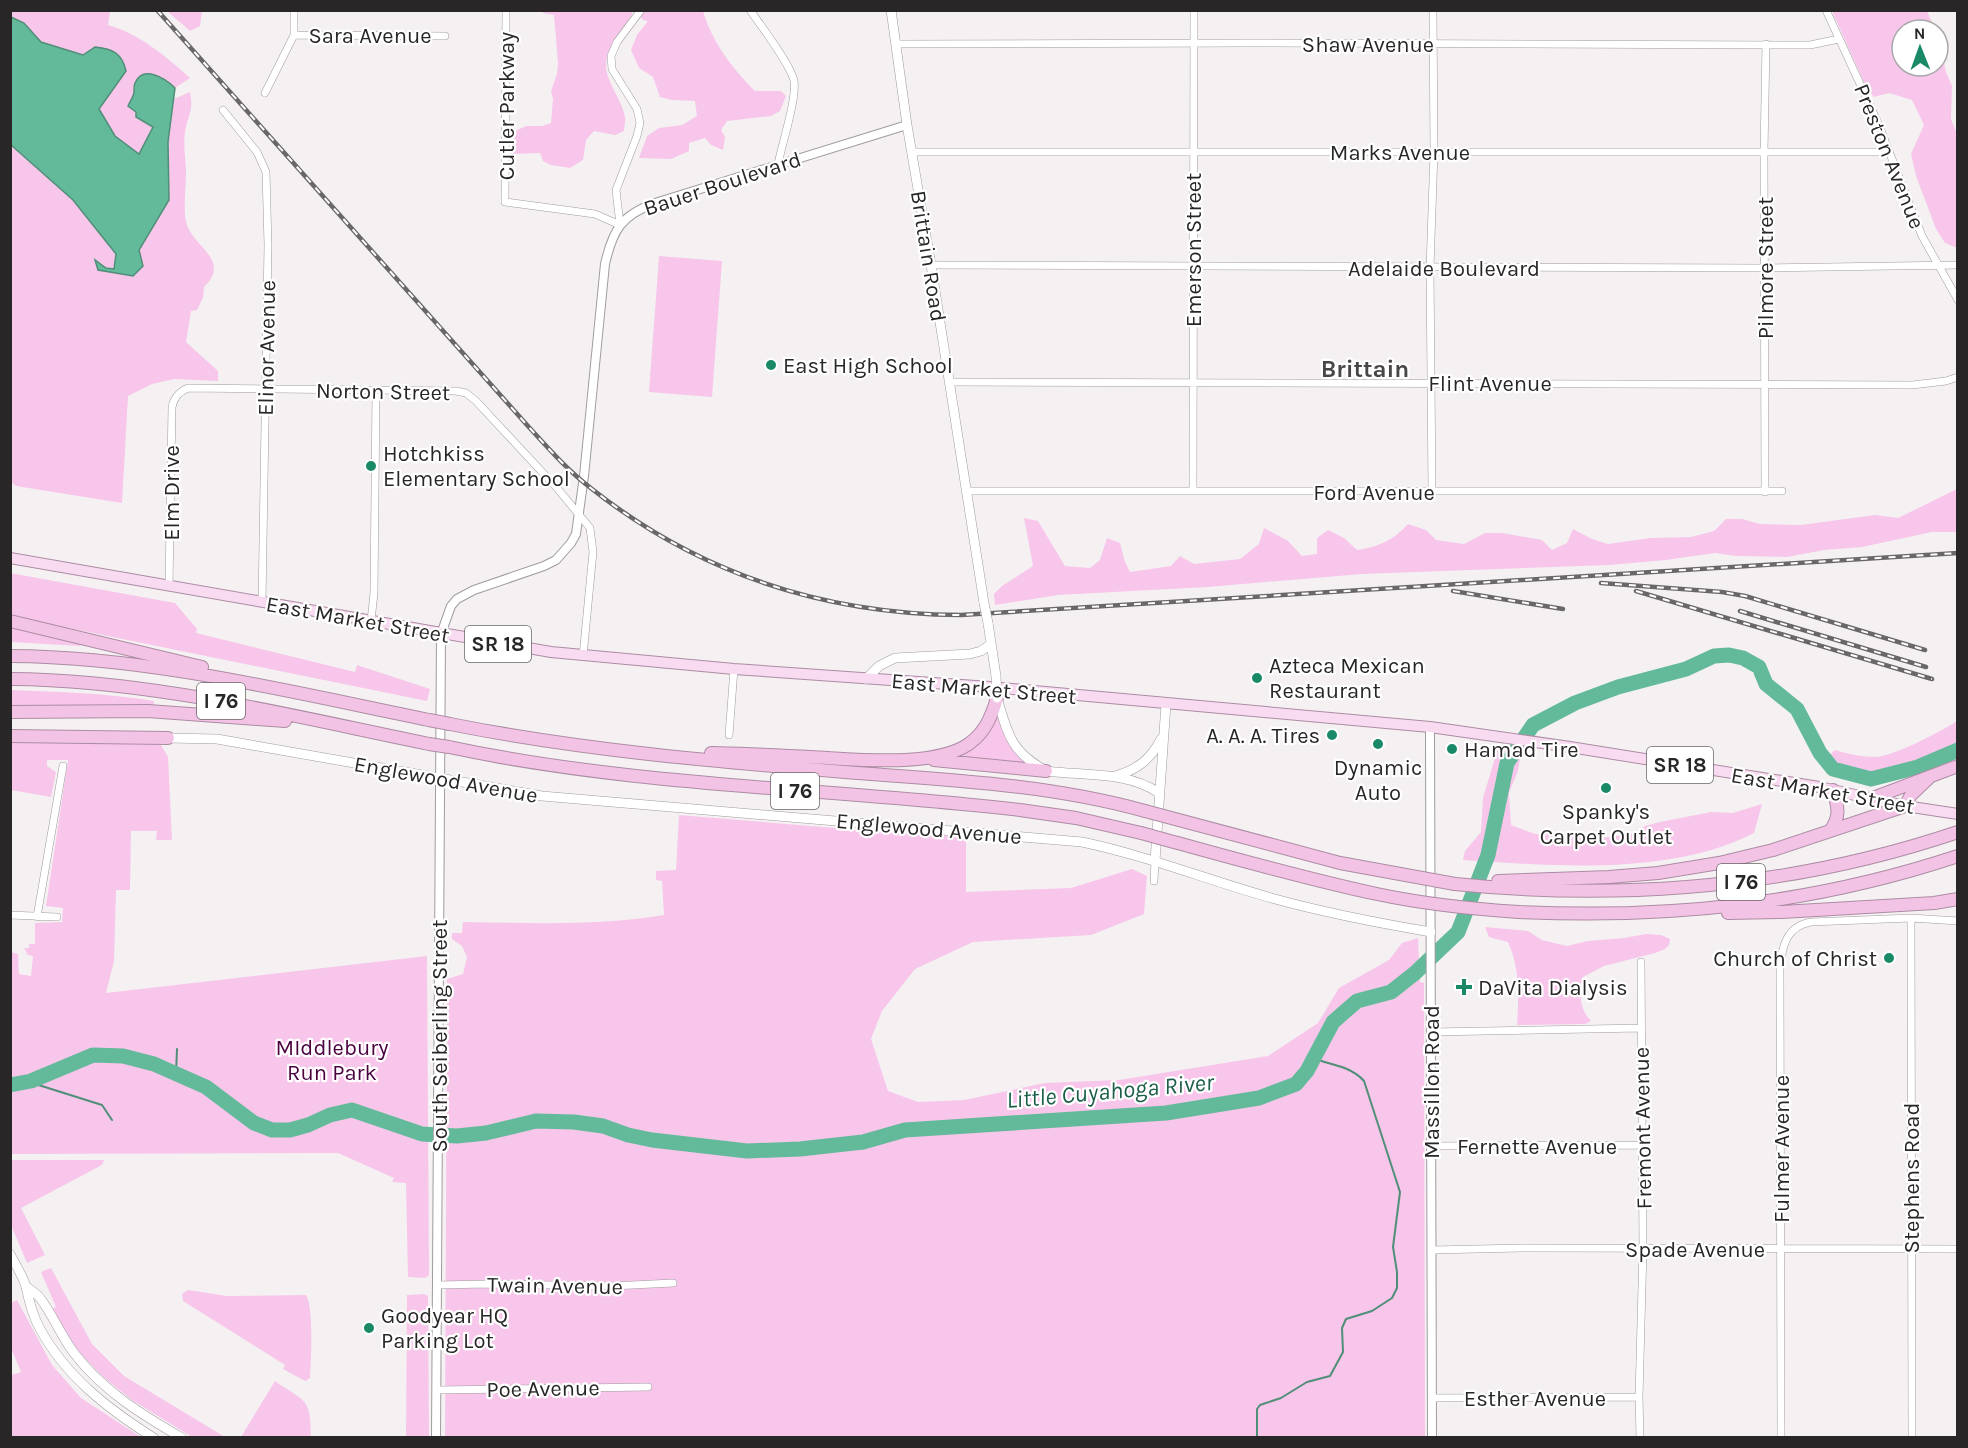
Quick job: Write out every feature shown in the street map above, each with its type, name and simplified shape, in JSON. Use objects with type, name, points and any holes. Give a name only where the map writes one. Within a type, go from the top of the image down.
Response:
[{"type":"highway","points":[[10,621],[219,671],[284,691]]},
{"type":"highway","name":"I 76","points":[[10,656],[129,663],[533,740],[626,752],[996,784],[1057,792],[1146,811],[1340,863],[1455,884],[1520,885],[1624,892],[1699,887],[1768,879],[1888,854],[1958,832]]},
{"type":"highway","name":"I 76","points":[[10,679],[92,683],[180,694],[528,762],[666,780],[1020,810],[1076,818],[1141,832],[1282,871],[1379,894],[1445,905],[1519,912],[1608,915],[1694,910],[1813,894],[1882,879],[1958,856]]},
{"type":"highway","points":[[626,752],[892,760],[919,758],[956,750],[975,740],[988,724],[997,698]]},
{"type":"highway","points":[[10,712],[148,711],[337,725]]},
{"type":"highway","points":[[10,736],[168,738]]},
{"type":"highway","points":[[919,758],[1046,771]]},
{"type":"highway","points":[[1870,798],[1958,766]]},
{"type":"highway","points":[[1520,885],[1688,869],[1748,857],[1905,806],[1911,795],[1931,777]]},
{"type":"highway","points":[[1830,831],[1839,815],[1833,790]]},
{"type":"highway","points":[[1694,910],[1753,913],[1934,903],[1958,899]]},
{"type":"main road","name":"Brittain Road","points":[[891,10],[907,125],[988,623],[997,698],[1008,735],[1023,756],[1046,771],[1111,777],[1143,783],[1159,793]]},
{"type":"main road","name":"East Market Street","points":[[10,558],[441,634],[583,656],[998,688],[1430,727],[1833,790],[1905,806],[1958,814]]},
{"type":"main road","points":[[866,679],[879,666],[895,658],[970,654],[981,651],[991,644]]},
{"type":"main road","points":[[1155,861],[1166,704]]},
{"type":"main road","points":[[1111,777],[1125,773],[1141,764],[1154,752],[1164,734]]},
{"type":"main road","name":"Englewood Avenue","points":[[168,738],[217,739],[542,796],[1082,842],[1155,861],[1284,901],[1350,918],[1431,932]]},
{"type":"main road","points":[[10,1254],[26,1286],[28,1302],[50,1345],[73,1374],[98,1399],[154,1437]]},
{"type":"main road","points":[[26,1286],[39,1297],[72,1350],[93,1376],[135,1410],[182,1437]]},
{"type":"street","points":[[265,93],[294,35],[294,10]]},
{"type":"street","name":"Cutler Parkway","points":[[505,202],[506,10]]},
{"type":"street","points":[[620,225],[616,190],[640,123],[637,109],[612,69],[611,56],[617,42],[641,10]]},
{"type":"street","points":[[750,10],[789,68],[794,82],[793,102],[778,164]]},
{"type":"street","name":"Emerson Street","points":[[1193,490],[1194,10]]},
{"type":"street","points":[[1432,492],[1430,268],[1434,152],[1433,10]]},
{"type":"street","name":"Preston Avenue","points":[[1826,10],[1878,123],[1922,237],[1958,300]]},
{"type":"street","name":"Sara Avenue","points":[[294,35],[446,36]]},
{"type":"street","name":"Shaw Avenue","points":[[897,44],[1810,45],[1839,39]]},
{"type":"street","name":"Pilmore Street","points":[[1765,492],[1766,44]]},
{"type":"street","name":"Elinor Avenue","points":[[223,110],[257,152],[266,172],[262,602]]},
{"type":"street","name":"Bauer Boulevard","points":[[505,202],[595,214],[620,225],[635,210],[645,206],[907,125]]},
{"type":"street","name":"Marks Avenue","points":[[913,152],[1888,152]]},
{"type":"street","name":"South Seiberling Street","points":[[436,1437],[441,634],[451,606],[463,595],[556,560],[576,534],[580,516],[605,264],[610,242],[620,225]]},
{"type":"street","name":"Adelaide Boulevard","points":[[931,265],[1430,268],[1765,268],[1958,265]]},
{"type":"street","name":"Flint Avenue","points":[[949,382],[1912,385],[1946,381],[1958,377]]},
{"type":"street","name":"Norton Street","points":[[173,400],[181,391],[188,388],[456,391],[466,393],[557,488],[592,533],[593,552],[583,656]]},
{"type":"street","points":[[371,621],[374,593],[376,390]]},
{"type":"street","name":"Elm Drive","points":[[169,586],[173,400]]},
{"type":"street","name":"Ford Avenue","points":[[966,491],[1782,491]]},
{"type":"street","points":[[729,735],[734,669]]},
{"type":"street","name":"Massillon Road","points":[[1430,727],[1432,1437]]},
{"type":"street","points":[[37,917],[63,766]]},
{"type":"street","points":[[1154,881],[1155,861]]},
{"type":"street","points":[[10,915],[57,917]]},
{"type":"street","points":[[1911,918],[1958,921]]},
{"type":"street","name":"Fulmer Avenue","points":[[1781,1437],[1780,966],[1783,945],[1798,926],[1811,922],[1911,918]]},
{"type":"street","name":"Stephens Road","points":[[1911,918],[1912,1437]]},
{"type":"street","name":"Fremont Avenue","points":[[1640,1437],[1643,1249],[1641,962]]},
{"type":"street","points":[[1431,1032],[1641,1028]]},
{"type":"street","name":"Fernette Avenue","points":[[1431,1146],[1642,1145]]},
{"type":"street","name":"Spade Avenue","points":[[1432,1250],[1468,1248],[1958,1249]]},
{"type":"street","name":"Twain Avenue","points":[[437,1286],[488,1284],[630,1286],[673,1283]]},
{"type":"street","name":"Poe Avenue","points":[[437,1390],[648,1387]]},
{"type":"street","name":"Esther Avenue","points":[[1432,1398],[1639,1397]]},
{"type":"green space","points":[[11,11],[108,11],[110,12],[108,25],[141,40],[162,54],[190,78],[175,88],[167,80],[134,83],[136,118],[153,127],[139,154],[115,136],[99,109],[126,71],[95,47],[83,55],[41,42],[24,23],[11,17]]},
{"type":"green space","points":[[167,11],[202,11],[200,26],[190,31]]},
{"type":"green space","points":[[542,11],[633,11],[613,43],[606,64],[609,78],[623,110],[624,131],[615,135],[594,131],[586,140],[583,160],[570,168],[551,165],[543,161],[540,153],[510,154],[511,133],[526,126],[542,126],[551,123],[553,99],[551,91],[558,63],[554,15]]},
{"type":"green space","points":[[637,11],[703,11],[724,54],[755,91],[781,91],[786,96],[780,111],[771,116],[727,121],[721,130],[725,137],[723,150],[711,145],[705,138],[689,143],[689,151],[671,159],[639,158],[647,136],[659,128],[682,125],[697,116],[695,101],[660,97],[653,77],[639,68],[631,50],[637,35],[648,21],[643,20]]},
{"type":"green space","points":[[1832,11],[1927,11],[1930,18],[1890,18],[1890,78],[1949,78],[1952,86],[1951,119],[1957,134],[1957,248],[1945,243],[1936,229],[1916,176],[1911,154],[1924,125],[1912,100],[1889,93],[1874,97],[1867,89]]},
{"type":"green space","points":[[190,92],[191,109],[184,137],[185,215],[189,230],[212,260],[214,268],[212,277],[204,287],[203,298],[197,310],[191,311],[186,342],[218,371],[218,381],[174,379],[152,384],[128,396],[122,503],[16,486],[11,482],[10,145],[73,200],[116,255],[114,269],[106,268],[95,261],[98,270],[133,276],[139,250],[169,200],[168,142],[174,99]]},
{"type":"green space","points":[[659,256],[722,261],[712,397],[649,392]]},
{"type":"green space","points":[[1957,489],[1957,532],[1932,532],[1862,547],[1824,550],[1787,557],[1736,556],[1715,553],[1610,565],[1362,574],[1208,587],[1058,595],[995,605],[994,594],[1002,586],[1033,566],[1024,518],[1038,521],[1065,566],[1090,568],[1100,560],[1107,538],[1120,543],[1130,572],[1171,566],[1180,556],[1194,564],[1240,559],[1259,544],[1264,528],[1288,541],[1302,556],[1317,554],[1317,538],[1328,530],[1344,538],[1357,550],[1385,542],[1408,524],[1426,530],[1436,540],[1464,544],[1485,533],[1502,533],[1542,540],[1552,550],[1567,543],[1573,529],[1608,544],[1651,538],[1691,537],[1714,531],[1726,519],[1742,519],[1760,524],[1801,525],[1875,515],[1898,518]]},
{"type":"green space","points":[[10,573],[175,603],[197,629],[196,633],[355,672],[357,665],[430,689],[427,701],[39,622],[11,614]]},
{"type":"green space","points":[[11,625],[80,643],[80,646],[11,642]]},
{"type":"green space","points":[[11,690],[118,696],[154,701],[154,705],[11,706]]},
{"type":"green space","points":[[998,713],[1008,740],[1027,764],[955,757]]},
{"type":"green space","points":[[1957,721],[1957,750],[1908,770],[1870,776],[1853,775],[1837,769],[1825,759],[1835,750],[1866,756],[1884,756],[1941,731]]},
{"type":"green space","name":"MIddlebury Run Park","points":[[11,741],[155,741],[161,745],[168,757],[172,840],[156,840],[157,831],[131,831],[130,890],[116,890],[114,961],[106,993],[427,956],[429,1275],[425,1278],[408,1277],[406,1183],[392,1182],[394,1178],[338,1153],[11,1154],[11,952],[18,954],[19,974],[31,976],[33,956],[28,955],[24,948],[29,948],[29,944],[35,944],[35,923],[62,922],[63,908],[46,906],[68,760],[47,760],[47,766],[56,772],[51,797],[11,790]]},
{"type":"green space","points":[[1498,748],[1521,752],[1518,771],[1509,793],[1511,825],[1535,834],[1579,835],[1592,839],[1633,834],[1645,826],[1660,822],[1711,812],[1733,813],[1762,804],[1754,833],[1721,847],[1686,856],[1612,865],[1463,860],[1465,851],[1481,832],[1483,798]]},
{"type":"green space","points":[[679,815],[966,837],[966,892],[1071,888],[1132,869],[1147,876],[1144,914],[1091,935],[973,942],[915,969],[882,1011],[871,1039],[888,1091],[918,1102],[964,1100],[1045,1083],[1119,1080],[1268,1056],[1318,1023],[1339,988],[1389,960],[1402,943],[1418,938],[1420,982],[1424,983],[1425,1437],[445,1438],[447,979],[463,974],[467,957],[462,946],[452,939],[452,933],[462,933],[463,922],[589,922],[664,915],[662,881],[656,880],[656,871],[676,870]]},
{"type":"green space","points":[[1485,927],[1528,931],[1542,940],[1567,946],[1646,934],[1661,935],[1670,939],[1665,949],[1604,966],[1583,977],[1581,1001],[1591,1021],[1585,1024],[1517,1025],[1518,983],[1512,952],[1508,942],[1489,937]]},
{"type":"green space","points":[[11,1160],[104,1160],[102,1165],[21,1208],[45,1255],[27,1263],[11,1225]]},
{"type":"green space","points":[[51,1268],[92,1344],[124,1376],[225,1437],[192,1437],[132,1400],[103,1377],[78,1351],[51,1309],[56,1307],[41,1272]]},
{"type":"green space","points":[[188,1290],[227,1296],[306,1295],[311,1322],[310,1378],[305,1381],[283,1369],[285,1365],[183,1301],[182,1294]]},
{"type":"green space","points":[[424,1294],[428,1296],[429,1437],[406,1437],[407,1295]]},
{"type":"green space","points":[[17,1300],[52,1365],[81,1398],[141,1437],[11,1437],[11,1375],[21,1372],[11,1348],[11,1303]]},
{"type":"green space","points":[[275,1381],[300,1397],[308,1407],[311,1437],[241,1437]]},
{"type":"shaded area","points":[[11,17],[24,23],[41,42],[83,55],[95,47],[107,49],[119,56],[126,71],[99,109],[115,136],[139,154],[153,127],[136,117],[136,112],[128,106],[134,95],[135,83],[143,74],[149,74],[160,77],[175,88],[168,142],[169,200],[139,250],[143,266],[133,276],[98,270],[95,260],[106,268],[114,269],[116,254],[73,200],[11,145]]},
{"type":"waterway","name":"Little Cuyahoga River","points":[[10,1085],[31,1081],[93,1055],[123,1056],[154,1064],[206,1087],[254,1123],[272,1130],[290,1130],[330,1115],[352,1110],[422,1134],[457,1136],[486,1133],[536,1121],[574,1122],[603,1126],[652,1140],[747,1151],[800,1149],[863,1142],[905,1130],[1166,1113],[1259,1098],[1296,1084],[1307,1071],[1333,1022],[1357,1001],[1391,992],[1415,973],[1458,932],[1488,855],[1507,763],[1533,725],[1575,703],[1618,687],[1686,669],[1714,656],[1729,655],[1743,658],[1759,667],[1766,684],[1797,709],[1820,753],[1833,769],[1871,779],[1918,767],[1958,750]]},
{"type":"waterway","points":[[176,1074],[177,1049]]},
{"type":"waterway","points":[[1257,1438],[1257,1409],[1260,1405],[1281,1398],[1307,1382],[1330,1376],[1343,1352],[1342,1328],[1346,1319],[1372,1311],[1392,1298],[1397,1288],[1393,1247],[1400,1192],[1364,1081],[1354,1072],[1314,1059]]},
{"type":"waterway","points":[[29,1082],[102,1105],[112,1120]]},
{"type":"railway","points":[[157,10],[566,467],[633,519],[720,566],[766,584],[861,607],[910,613],[961,615],[1958,553]]},
{"type":"railway","points":[[1601,583],[1722,592],[1745,596],[1925,650]]},
{"type":"railway","points":[[1453,591],[1563,609]]},
{"type":"railway","points":[[1636,591],[1932,679]]},
{"type":"railway","points":[[1740,611],[1926,667]]},
{"type":"place","name":"East High School","points":[[771,365]]},
{"type":"place","name":"Hotchkiss Elementary School","points":[[371,466]]},
{"type":"place","name":"Azteca Mexican Restaurant","points":[[1257,678]]},
{"type":"place","name":"A. A. A. Tires","points":[[1332,735]]},
{"type":"place","name":"Dynamic Auto","points":[[1378,744]]},
{"type":"place","name":"Hamad Tire","points":[[1452,749]]},
{"type":"place","name":"Spanky's Carpet Outlet","points":[[1606,788]]},
{"type":"place","name":"Church of Christ","points":[[1889,958]]},
{"type":"place","name":"DaVita Dialysis","points":[[1464,987]]},
{"type":"place","name":"Goodyear HQ Parking Lot","points":[[369,1328]]},
{"type":"district","name":"Brittain","points":[[1365,369]]}]
